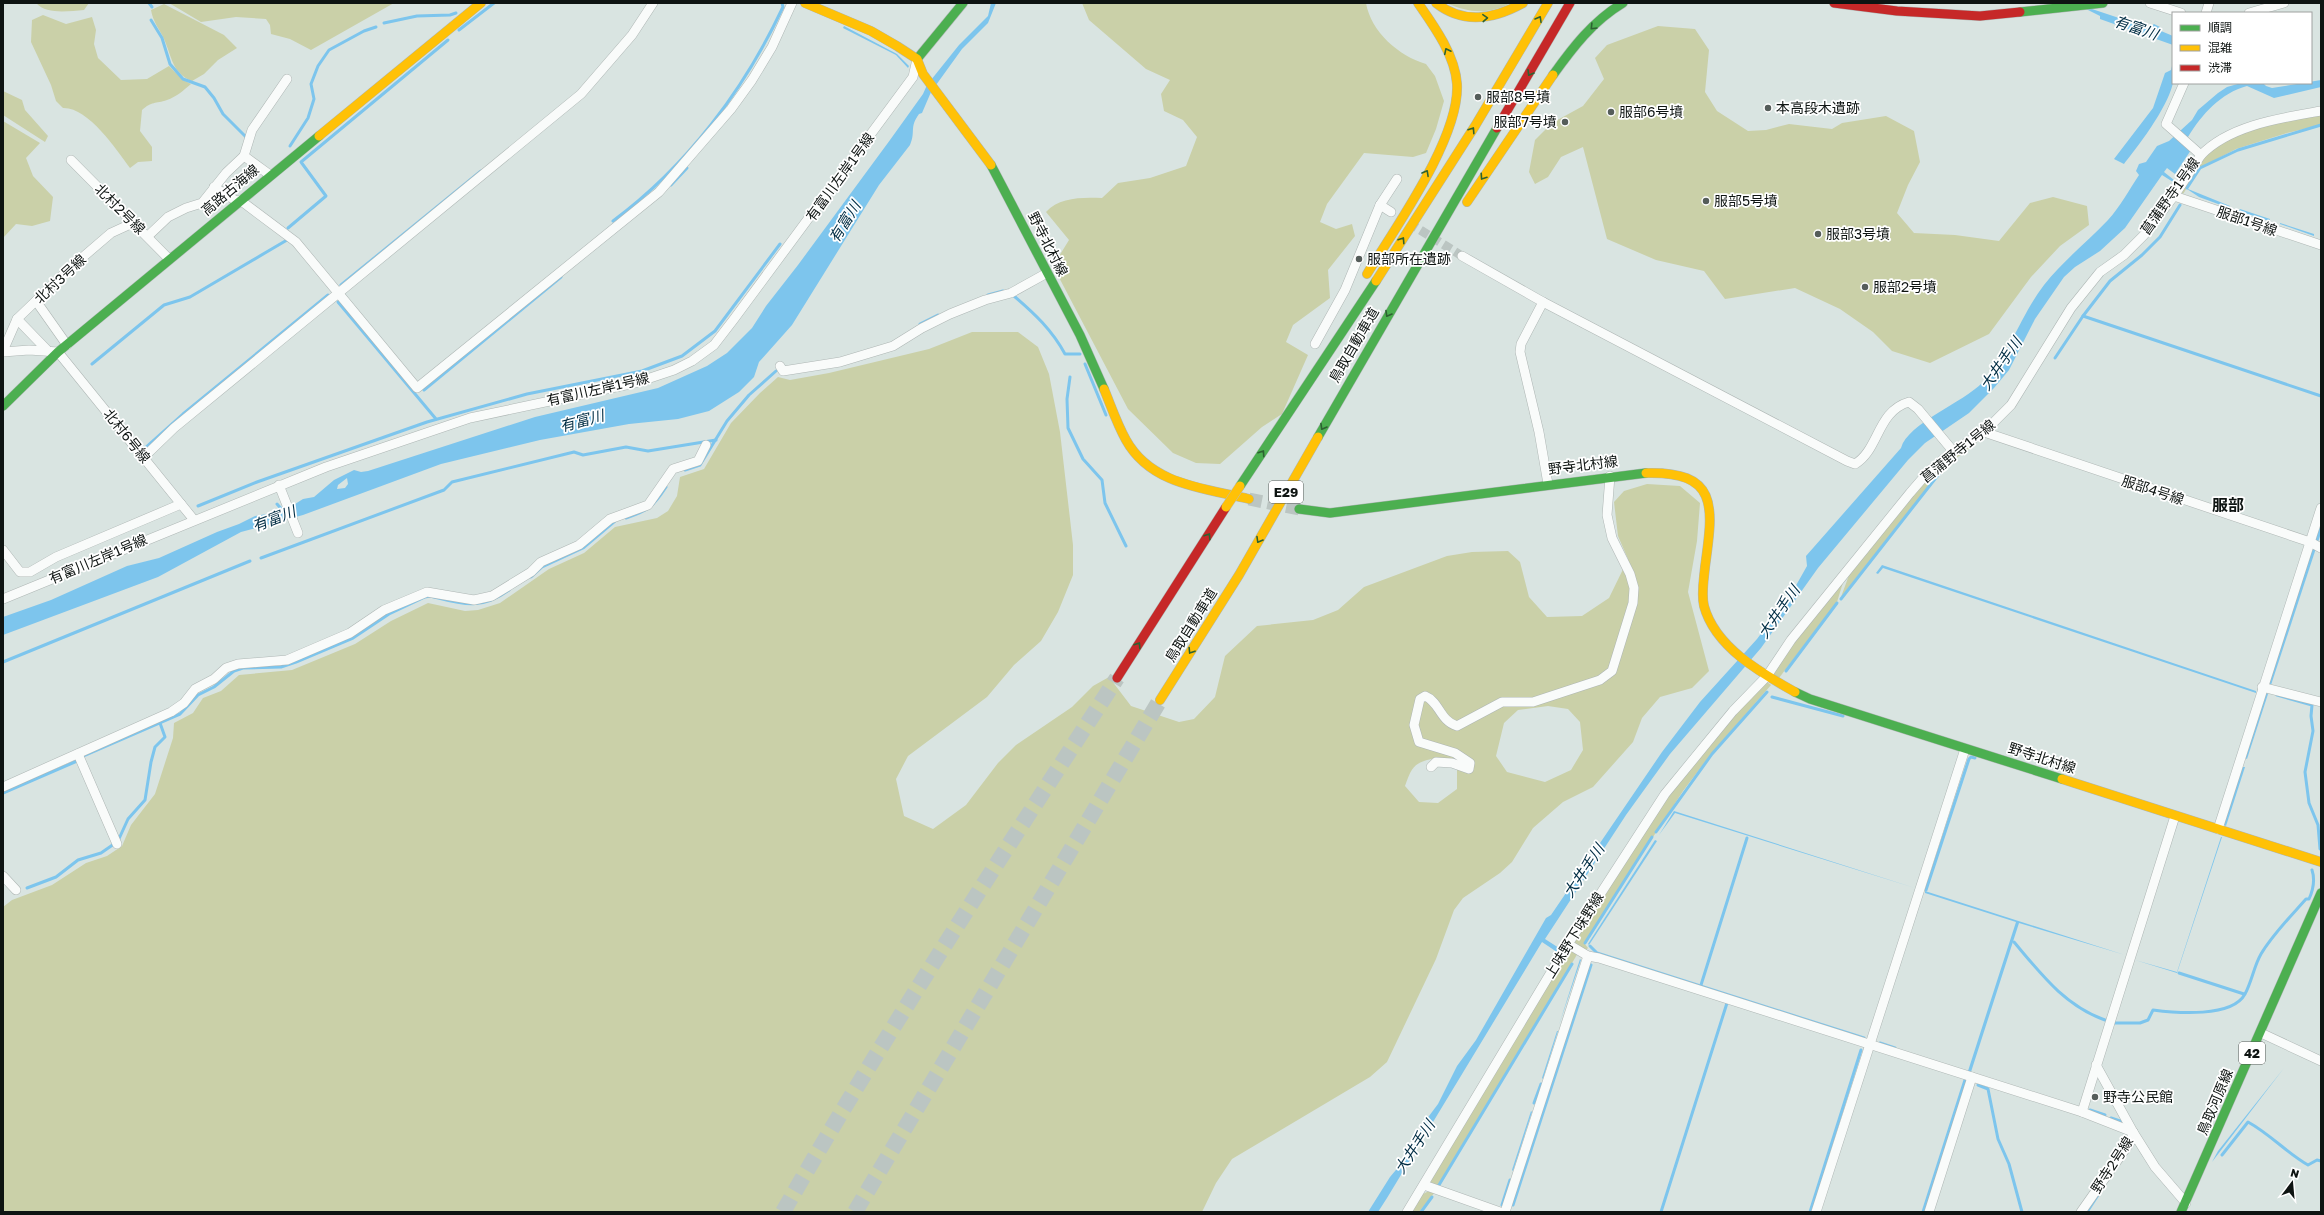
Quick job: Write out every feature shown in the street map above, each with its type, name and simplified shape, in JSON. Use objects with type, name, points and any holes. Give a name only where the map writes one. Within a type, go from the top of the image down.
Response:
[{"type":"main road","name":"高路古海線","points":[[3,406],[58,352],[270,175],[482,3]]},
{"type":"main road","points":[[805,3],[871,31],[917,59],[963,3]]},
{"type":"main road","points":[[1364,279],[1440,149],[1456,109],[1457,86],[1448,52],[1418,3]]},
{"type":"main road","points":[[1436,3],[1453,13],[1485,18],[1503,14],[1523,3]]},
{"type":"main road","name":"鳥取自動車道","points":[[1117,678],[1226,507],[1297,402],[1498,89],[1548,3]]},
{"type":"main road","name":"鳥取自動車道","points":[[1160,700],[1239,575],[1570,3]]},
{"type":"main road","points":[[1462,209],[1504,146],[1569,55],[1603,17],[1623,3]]},
{"type":"main road","points":[[1834,3],[1897,11],[1980,13],[2103,3]]},
{"type":"main road","points":[[1879,3],[1980,13],[2060,3]]},
{"type":"main road","name":"野寺北村線","points":[[917,59],[923,74],[963,123],[988,158],[1080,335],[1126,440],[1138,457],[1153,471],[1177,482],[1250,499]]},
{"type":"main road","points":[[1408,281],[1434,256],[1450,229]]},
{"type":"main road","points":[[1297,402],[1356,293]]},
{"type":"main road","name":"野寺北村線","points":[[1299,509],[1330,513],[1636,473],[1667,473],[1688,477],[1699,483],[1705,493],[1710,514],[1704,604],[1708,617],[1730,645],[1763,674],[1810,699],[2321,862]]},
{"type":"main road","name":"鳥取河原線","points":[[2181,1212],[2262,1033],[2321,892]]},
{"type":"street","points":[[144,457],[174,428],[581,94],[632,35],[653,3]]},
{"type":"street","points":[[214,187],[239,201],[296,242],[418,388],[659,192],[731,108],[752,80],[772,47],[792,3]]},
{"type":"street","points":[[2150,3],[2178,12]]},
{"type":"street","points":[[2252,12],[2284,3]]},
{"type":"street","name":"有富川左岸1号線","points":[[3,599],[194,520],[279,488],[326,467],[470,418],[635,383],[674,370],[692,361],[714,345],[782,257],[913,77],[917,59]]},
{"type":"street","points":[[148,236],[168,217],[186,208],[202,203],[226,173],[244,156],[252,130],[286,79]]},
{"type":"street","points":[[2184,84],[2166,124],[2199,153]]},
{"type":"street","name":"菖蒲野寺1号線","points":[[1763,674],[1910,493],[1950,447],[1984,432],[2018,394],[2047,345],[2090,284],[2100,272],[2124,255],[2144,235],[2174,196],[2199,153],[2235,134],[2279,120],[2321,111]]},
{"type":"street","points":[[244,156],[270,175]]},
{"type":"street","name":"北村2号線","points":[[71,160],[135,222],[169,259]]},
{"type":"street","points":[[1315,344],[1345,290],[1380,205],[1397,178]]},
{"type":"street","name":"服部1号線","points":[[2174,196],[2321,245]]},
{"type":"street","points":[[1380,205],[1392,212]]},
{"type":"street","name":"北村3号線","points":[[3,352],[17,319],[111,233],[135,222]]},
{"type":"street","points":[[1462,256],[1543,302],[1855,464],[1862,460],[1881,425],[1899,405],[1909,402],[1918,409],[1950,447]]},
{"type":"street","points":[[780,366],[784,371],[798,370],[840,362],[893,346],[922,328],[950,314],[985,300],[1011,293],[1047,273]]},
{"type":"street","points":[[36,301],[67,345]]},
{"type":"street","points":[[1543,302],[1521,344],[1520,352],[1539,432],[1548,484]]},
{"type":"street","points":[[17,319],[48,352]]},
{"type":"street","points":[[3,352],[29,350],[58,352]]},
{"type":"street","name":"北村6号線","points":[[58,352],[194,520]]},
{"type":"street","name":"服部4号線","points":[[1984,432],[2310,542],[2321,548]]},
{"type":"street","points":[[3,787],[171,712],[184,703],[195,689],[214,679],[226,668],[238,664],[287,660],[350,633],[384,610],[427,592],[474,600],[492,596],[531,572],[541,562],[579,545],[610,519],[648,505],[673,469],[698,461],[706,445]]},
{"type":"street","points":[[1431,768],[1436,762],[1452,763],[1469,769],[1470,763],[1455,753],[1419,742],[1414,725],[1420,699],[1425,696],[1430,698],[1448,723],[1457,726],[1502,702],[1533,702],[1600,680],[1612,671],[1633,603],[1634,588],[1630,574],[1612,538],[1608,515],[1610,476]]},
{"type":"street","points":[[279,488],[297,530]]},
{"type":"street","points":[[3,550],[20,572],[30,572],[56,557],[181,504]]},
{"type":"street","points":[[2218,828],[2262,687],[2321,508]]},
{"type":"street","name":"上味野下味野線","points":[[1407,1212],[1568,944],[1665,794],[1763,674]]},
{"type":"street","points":[[2262,687],[2321,702]]},
{"type":"street","points":[[1816,1212],[1965,749]]},
{"type":"street","points":[[78,754],[117,844]]},
{"type":"street","points":[[2082,1112],[2175,816]]},
{"type":"street","points":[[3,876],[16,890]]},
{"type":"street","points":[[1568,944],[1588,956],[2082,1112],[2133,1132]]},
{"type":"street","points":[[1505,1212],[1588,956]]},
{"type":"street","points":[[2262,1033],[2321,1061]]},
{"type":"street","points":[[2096,1065],[2133,1132]]},
{"type":"street","points":[[1929,1212],[1972,1077]]},
{"type":"street","name":"野寺2号線","points":[[2133,1132],[2156,1167],[2186,1203]]},
{"type":"street","name":"野寺2号線","points":[[2081,1212],[2131,1141],[2133,1132]]},
{"type":"street","points":[[1424,1185],[1500,1212]]},
{"type":"green space","points":[[36,3],[89,3],[84,10],[52,11],[41,7]]},
{"type":"green space","points":[[169,3],[394,3],[311,50],[290,39],[271,34],[270,25],[266,19],[236,17],[201,22]]},
{"type":"green space","points":[[1082,3],[1366,3],[1369,14],[1380,33],[1396,49],[1426,64],[1435,76],[1444,101],[1436,129],[1426,153],[1413,157],[1364,153],[1327,204],[1320,222],[1336,229],[1352,224],[1355,236],[1328,270],[1330,298],[1293,325],[1286,342],[1308,355],[1282,414],[1262,427],[1220,464],[1196,463],[1173,453],[1128,409],[1053,266],[1069,240],[1046,212],[1051,207],[1058,203],[1072,199],[1102,198],[1118,183],[1150,178],[1186,166],[1197,137],[1183,120],[1164,111],[1161,94],[1170,80],[1146,69],[1089,20]]},
{"type":"green space","points":[[1446,3],[1511,3],[1486,11],[1471,11]]},
{"type":"green space","points":[[164,4],[224,35],[237,48],[218,60],[204,74],[192,81],[185,78],[176,69],[152,14],[151,10]]},
{"type":"green space","points":[[43,15],[66,24],[92,17],[96,30],[94,44],[98,58],[121,80],[147,79],[169,66],[183,80],[191,84],[174,97],[151,104],[142,110],[140,131],[152,147],[152,161],[138,162],[130,168],[101,130],[82,114],[63,108],[56,101],[51,85],[31,42],[32,20]]},
{"type":"green space","points":[[1658,26],[1695,29],[1709,50],[1705,92],[1717,111],[1748,131],[1766,130],[1789,124],[1832,129],[1842,123],[1886,116],[1914,131],[1920,162],[1908,185],[1897,213],[1914,233],[1955,235],[1999,241],[2030,203],[2053,197],[2087,206],[2089,225],[2060,246],[2031,277],[1989,334],[1930,363],[1892,351],[1873,332],[1840,309],[1795,288],[1725,299],[1704,271],[1656,260],[1607,239],[1583,147],[1561,157],[1548,177],[1535,184],[1529,172],[1535,140],[1552,123],[1583,106],[1604,79],[1595,58],[1607,45]]},
{"type":"green space","points":[[3,91],[22,100],[25,110],[48,136],[45,142],[3,115]]},
{"type":"green space","points":[[2321,113],[2321,125],[2287,133],[2236,149],[2200,168],[2183,194],[2181,191],[2204,155],[2215,146],[2229,138],[2260,127]]},
{"type":"green space","points":[[3,121],[40,143],[26,158],[33,176],[53,197],[50,221],[32,226],[16,224],[3,238]]},
{"type":"green space","points":[[972,332],[1018,332],[1038,347],[1049,374],[1060,432],[1073,545],[1073,575],[1058,612],[1041,641],[1014,665],[987,697],[908,756],[896,779],[904,816],[933,829],[966,805],[998,763],[1016,745],[1072,707],[1093,686],[1109,677],[1131,706],[1179,722],[1194,719],[1215,697],[1225,656],[1257,626],[1313,620],[1338,610],[1364,587],[1447,556],[1472,552],[1508,551],[1520,562],[1529,597],[1547,617],[1582,616],[1609,598],[1628,559],[1618,536],[1614,502],[1624,491],[1647,484],[1680,486],[1700,503],[1697,541],[1688,592],[1709,671],[1692,688],[1660,697],[1642,718],[1633,742],[1593,787],[1563,802],[1533,828],[1512,862],[1500,873],[1463,898],[1454,910],[1436,959],[1387,1062],[1370,1077],[1232,1159],[1216,1183],[1202,1212],[3,1212],[3,907],[12,900],[52,885],[86,863],[107,856],[122,846],[131,825],[155,794],[173,738],[174,723],[193,713],[203,698],[221,691],[239,675],[292,670],[355,644],[391,621],[428,603],[465,611],[478,610],[500,603],[549,569],[584,553],[615,527],[657,518],[668,511],[677,496],[680,477],[704,469],[731,423],[778,377],[790,380],[829,373],[929,349]],"holes":[[[1548,706],[1568,709],[1580,722],[1583,750],[1571,770],[1545,782],[1507,772],[1496,756],[1504,723],[1518,710]],[[1435,758],[1457,769],[1457,789],[1438,803],[1419,802],[1405,786],[1407,779],[1415,766]]]},
{"type":"green space","points":[[1985,436],[1942,469],[1841,597],[1852,567],[1931,473]]},
{"type":"green space","points":[[1845,576],[1837,602],[1779,678],[1774,674],[1778,663]]},
{"type":"green space","points":[[1767,682],[1771,685],[1711,754],[1683,791],[1584,943],[1588,948],[1585,951],[1574,944],[1574,939],[1681,778],[1732,717]]},
{"type":"green space","points":[[1569,948],[1578,953],[1436,1189],[1430,1182]]},
{"type":"green space","points":[[1429,1191],[1435,1192],[1419,1212],[1410,1212],[1423,1194]]},
{"type":"water","name":"有富川","points":[[991,3],[996,3],[988,23],[962,49],[931,92],[922,113],[919,114],[914,123],[913,136],[910,145],[879,185],[792,325],[759,362],[754,377],[739,392],[709,411],[678,419],[629,424],[540,440],[441,464],[303,515],[241,532],[158,577],[3,635],[3,617],[51,600],[127,566],[159,558],[255,516],[284,511],[303,499],[314,497],[334,480],[354,470],[361,472],[368,471],[535,417],[658,388],[707,366],[727,353],[752,328],[766,306],[890,140],[923,94],[927,85],[959,45],[988,16]],"holes":[[[347,478],[348,484],[345,488],[337,489],[338,485]]]},
{"type":"water","name":"有富川","points":[[2074,3],[2149,28],[2154,24],[2160,27],[2161,31],[2172,36],[2172,45],[2100,19],[2100,16]]},
{"type":"water","points":[[844,26],[897,54],[909,66],[908,68],[896,55],[843,28]]},
{"type":"water","points":[[2172,66],[2172,88],[2158,116],[2140,144],[2124,164],[2114,159],[2153,108],[2165,73],[2171,70]]},
{"type":"water","name":"大井手川","points":[[2321,80],[2321,87],[2274,98],[2247,86],[2229,94],[2213,106],[2199,120],[2188,137],[2187,140],[2191,150],[2175,174],[2167,168],[2164,172],[2174,180],[2173,182],[2162,175],[2125,228],[2100,251],[2075,267],[2064,277],[2035,319],[2009,370],[1994,388],[1969,413],[1925,443],[1908,460],[1818,568],[1761,648],[1670,754],[1626,815],[1545,939],[1559,948],[1557,952],[1542,942],[1378,1212],[1368,1212],[1390,1177],[1406,1158],[1423,1124],[1438,1104],[1457,1066],[1476,1040],[1546,918],[1551,915],[1662,752],[1700,702],[1757,639],[1794,589],[1807,566],[1806,556],[1901,448],[1906,439],[1914,430],[1963,398],[1983,382],[2001,359],[2028,309],[2044,285],[2112,215],[2139,175],[2136,171],[2139,164],[2146,162],[2157,146],[2169,141],[2192,120],[2198,110],[2227,87],[2238,84],[2264,84],[2272,88],[2296,84],[2312,84],[2312,81]]},
{"type":"water","points":[[2187,189],[2230,206],[2229,208],[2199,197]]},
{"type":"water","points":[[2240,209],[2270,219],[2269,221],[2239,211]]},
{"type":"water","points":[[2280,224],[2314,234],[2314,236]]},
{"type":"water","points":[[2321,524],[2321,533],[2271,685],[2267,684],[2311,547]]},
{"type":"water","points":[[1882,565],[2256,691],[2256,693],[1883,568],[1878,574],[1876,573]]},
{"type":"water","points":[[2266,692],[2268,694],[2247,759],[2245,758]]},
{"type":"water","points":[[2242,767],[2245,767],[2226,826],[2224,825]]},
{"type":"water","points":[[1674,811],[1915,888],[1675,813],[1659,835]]},
{"type":"water","points":[[2221,837],[2177,973],[2135,960],[2177,972]]},
{"type":"water","points":[[1655,840],[1657,841],[1589,945],[1588,944]]},
{"type":"water","points":[[1925,891],[2125,955],[2019,923],[1971,1072],[1968,1071],[2016,922],[1925,893]]},
{"type":"water","points":[[1580,959],[1581,960],[1559,1025]]},
{"type":"water","points":[[1558,1031],[1543,1079],[1542,1078]]},
{"type":"water","points":[[2284,1068],[2212,1162],[2218,1151]]},
{"type":"water","points":[[1531,1111],[1532,1112],[1513,1171],[1512,1170]]},
{"type":"waterway","points":[[149,3],[152,7]]},
{"type":"waterway","points":[[459,30],[494,3]]},
{"type":"waterway","points":[[613,221],[665,176],[689,151],[732,97],[768,38],[783,7],[782,3]]},
{"type":"waterway","points":[[384,23],[417,16],[450,15],[456,13]]},
{"type":"waterway","points":[[151,20],[162,38],[170,64],[183,79],[205,87],[214,98],[223,114],[247,138]]},
{"type":"waterway","points":[[290,146],[308,118],[314,99],[311,84],[318,66],[329,50],[364,31],[376,27]]},
{"type":"waterway","points":[[288,228],[326,196],[301,162],[448,40]]},
{"type":"waterway","points":[[2187,188],[2200,168],[2238,150],[2321,125]]},
{"type":"waterway","points":[[671,185],[687,168]]},
{"type":"waterway","points":[[341,285],[481,171]]},
{"type":"waterway","points":[[2055,358],[2083,316],[2110,281],[2142,255],[2160,237],[2180,205]]},
{"type":"waterway","points":[[92,364],[164,305],[190,297],[287,240]]},
{"type":"waterway","points":[[198,506],[257,482],[427,422],[527,394],[642,371],[682,356],[715,331],[780,244]]},
{"type":"waterway","points":[[424,390],[561,277]]},
{"type":"waterway","points":[[988,295],[1003,291]]},
{"type":"waterway","points":[[145,448],[183,414],[328,295]]},
{"type":"waterway","points":[[1014,296],[1042,323],[1060,345],[1065,354],[1080,354]]},
{"type":"waterway","points":[[338,302],[436,419]]},
{"type":"waterway","points":[[920,324],[938,315]]},
{"type":"waterway","points":[[2083,316],[2321,396]]},
{"type":"waterway","points":[[1085,364],[1106,415]]},
{"type":"waterway","points":[[685,470],[700,465],[727,421],[749,395],[776,371]]},
{"type":"waterway","points":[[1070,377],[1067,399],[1068,428],[1083,459],[1102,480],[1105,503],[1126,546]]},
{"type":"waterway","points":[[261,558],[444,490],[452,482],[574,452],[583,455],[626,447],[648,451],[716,440]]},
{"type":"waterway","points":[[1841,599],[1942,470]]},
{"type":"waterway","points":[[626,518],[640,513],[650,507],[658,499],[666,487]]},
{"type":"waterway","name":"有富川","points":[[277,504],[285,513]]},
{"type":"waterway","points":[[531,577],[542,567],[583,548],[615,521]]},
{"type":"waterway","points":[[3,662],[250,561]]},
{"type":"waterway","points":[[83,756],[180,714],[198,695],[214,687],[234,671],[243,668],[281,667],[296,662],[353,638],[389,614],[425,597],[430,596],[471,604],[489,601],[499,597],[509,590]]},
{"type":"waterway","points":[[1786,671],[1837,603]]},
{"type":"waterway","points":[[1656,832],[1712,754],[1767,692]]},
{"type":"waterway","points":[[2277,695],[2312,705],[2311,716],[2313,731],[2305,772],[2309,803],[2318,825],[2320,849]]},
{"type":"waterway","points":[[1772,697],[1843,716]]},
{"type":"waterway","points":[[118,841],[128,819],[145,800],[155,747],[165,737],[160,723]]},
{"type":"waterway","points":[[1926,890],[1969,759],[1971,757],[1975,758]]},
{"type":"waterway","points":[[3,793],[77,761]]},
{"type":"waterway","points":[[1585,943],[1652,837]]},
{"type":"waterway","points":[[1701,985],[1747,838]]},
{"type":"waterway","points":[[27,888],[56,877],[78,860],[101,853],[114,844]]},
{"type":"waterway","points":[[2114,1023],[2140,1023],[2148,1020],[2153,1010],[2189,1013],[2203,1012],[2228,1007],[2238,1002],[2245,994],[2261,954],[2271,939],[2306,899],[2309,899],[2313,884],[2312,870]]},
{"type":"waterway","points":[[2014,942],[2044,977],[2066,998],[2091,1014],[2105,1020]]},
{"type":"waterway","points":[[1590,946],[1597,953],[1864,1038]]},
{"type":"waterway","points":[[1439,1185],[1572,964]]},
{"type":"waterway","points":[[1513,1205],[1591,965]]},
{"type":"waterway","points":[[2179,973],[2244,994]]},
{"type":"waterway","points":[[1661,1212],[1727,1003]]},
{"type":"waterway","points":[[1880,1043],[1895,1048]]},
{"type":"waterway","points":[[1810,1212],[1861,1050]]},
{"type":"waterway","points":[[1923,1212],[1965,1080]]},
{"type":"waterway","points":[[1534,1103],[1541,1084]]},
{"type":"waterway","points":[[1978,1085],[1988,1089],[1998,1139],[2009,1164],[2022,1212]]},
{"type":"waterway","points":[[2090,1110],[2105,1115]]},
{"type":"waterway","points":[[2111,1118],[2123,1122]]},
{"type":"waterway","points":[[2222,1155],[2248,1122],[2308,1165],[2317,1160],[2321,1161]]},
{"type":"waterway","points":[[1502,1205],[1510,1180]]},
{"type":"waterway","points":[[2087,1212],[2100,1192]]},
{"type":"waterway","points":[[1421,1212],[1432,1197]]},
{"type":"tunnel","points":[[1409,223],[1462,256]]},
{"type":"tunnel","points":[[1249,499],[1299,509]]},
{"type":"tunnel","points":[[783,1212],[904,1009],[1117,678]]},
{"type":"tunnel","points":[[855,1212],[1160,700]]},
{"type":"traffic: fast","points":[[917,59],[963,3]]},
{"type":"traffic: fast","points":[[1553,75],[1584,35],[1602,18],[1623,3]]},
{"type":"traffic: fast","points":[[2020,12],[2103,3]]},
{"type":"traffic: fast","points":[[1318,437],[1497,128]]},
{"type":"traffic: fast","points":[[3,406],[58,352],[319,136]]},
{"type":"traffic: fast","points":[[991,165],[1080,335],[1104,389]]},
{"type":"traffic: fast","points":[[1240,486],[1376,281]]},
{"type":"traffic: fast","points":[[1299,509],[1330,513],[1646,473]]},
{"type":"traffic: fast","points":[[1795,692],[1810,699],[2062,779]]},
{"type":"traffic: fast","points":[[2181,1212],[2321,893]]},
{"type":"traffic: slow","points":[[319,136],[481,3]]},
{"type":"traffic: slow","points":[[805,3],[871,31],[917,59],[923,74],[991,165]]},
{"type":"traffic: slow","points":[[1367,274],[1424,182],[1448,130],[1455,106],[1457,84],[1452,62],[1443,41],[1418,3]]},
{"type":"traffic: slow","points":[[1436,3],[1457,15],[1468,17],[1490,16],[1501,13],[1523,3]]},
{"type":"traffic: slow","points":[[1376,281],[1475,126],[1548,3]]},
{"type":"traffic: slow","points":[[1467,202],[1553,75]]},
{"type":"traffic: slow","points":[[1104,389],[1126,440],[1137,455],[1149,467],[1164,476],[1180,482],[1249,499]]},
{"type":"traffic: slow","points":[[1160,700],[1239,575],[1318,437]]},
{"type":"traffic: slow","points":[[1646,473],[1670,474],[1688,479],[1699,486],[1706,497],[1709,511],[1710,527],[1703,581],[1703,601],[1710,621],[1718,634],[1741,657],[1754,667],[1795,692]]},
{"type":"traffic: slow","points":[[1226,507],[1240,486]]},
{"type":"traffic: slow","points":[[2062,779],[2321,862]]},
{"type":"traffic: jam","points":[[1497,128],[1570,3]]},
{"type":"traffic: jam","points":[[1834,3],[1897,11],[1980,16],[2020,12]]},
{"type":"traffic: jam","points":[[1117,678],[1226,507]]},
{"type":"place","name":"服部8号墳","points":[[1478,97]]},
{"type":"place","name":"本高段木遺跡","points":[[1768,108]]},
{"type":"place","name":"服部6号墳","points":[[1611,112]]},
{"type":"place","name":"服部7号墳","points":[[1565,122]]},
{"type":"place","name":"服部5号墳","points":[[1706,201]]},
{"type":"place","name":"服部3号墳","points":[[1818,234]]},
{"type":"place","name":"服部所在遺跡","points":[[1359,259]]},
{"type":"place","name":"服部2号墳","points":[[1865,287]]},
{"type":"place","name":"野寺公民館","points":[[2095,1097]]},
{"type":"district","name":"服部","points":[[2228,505]]}]
